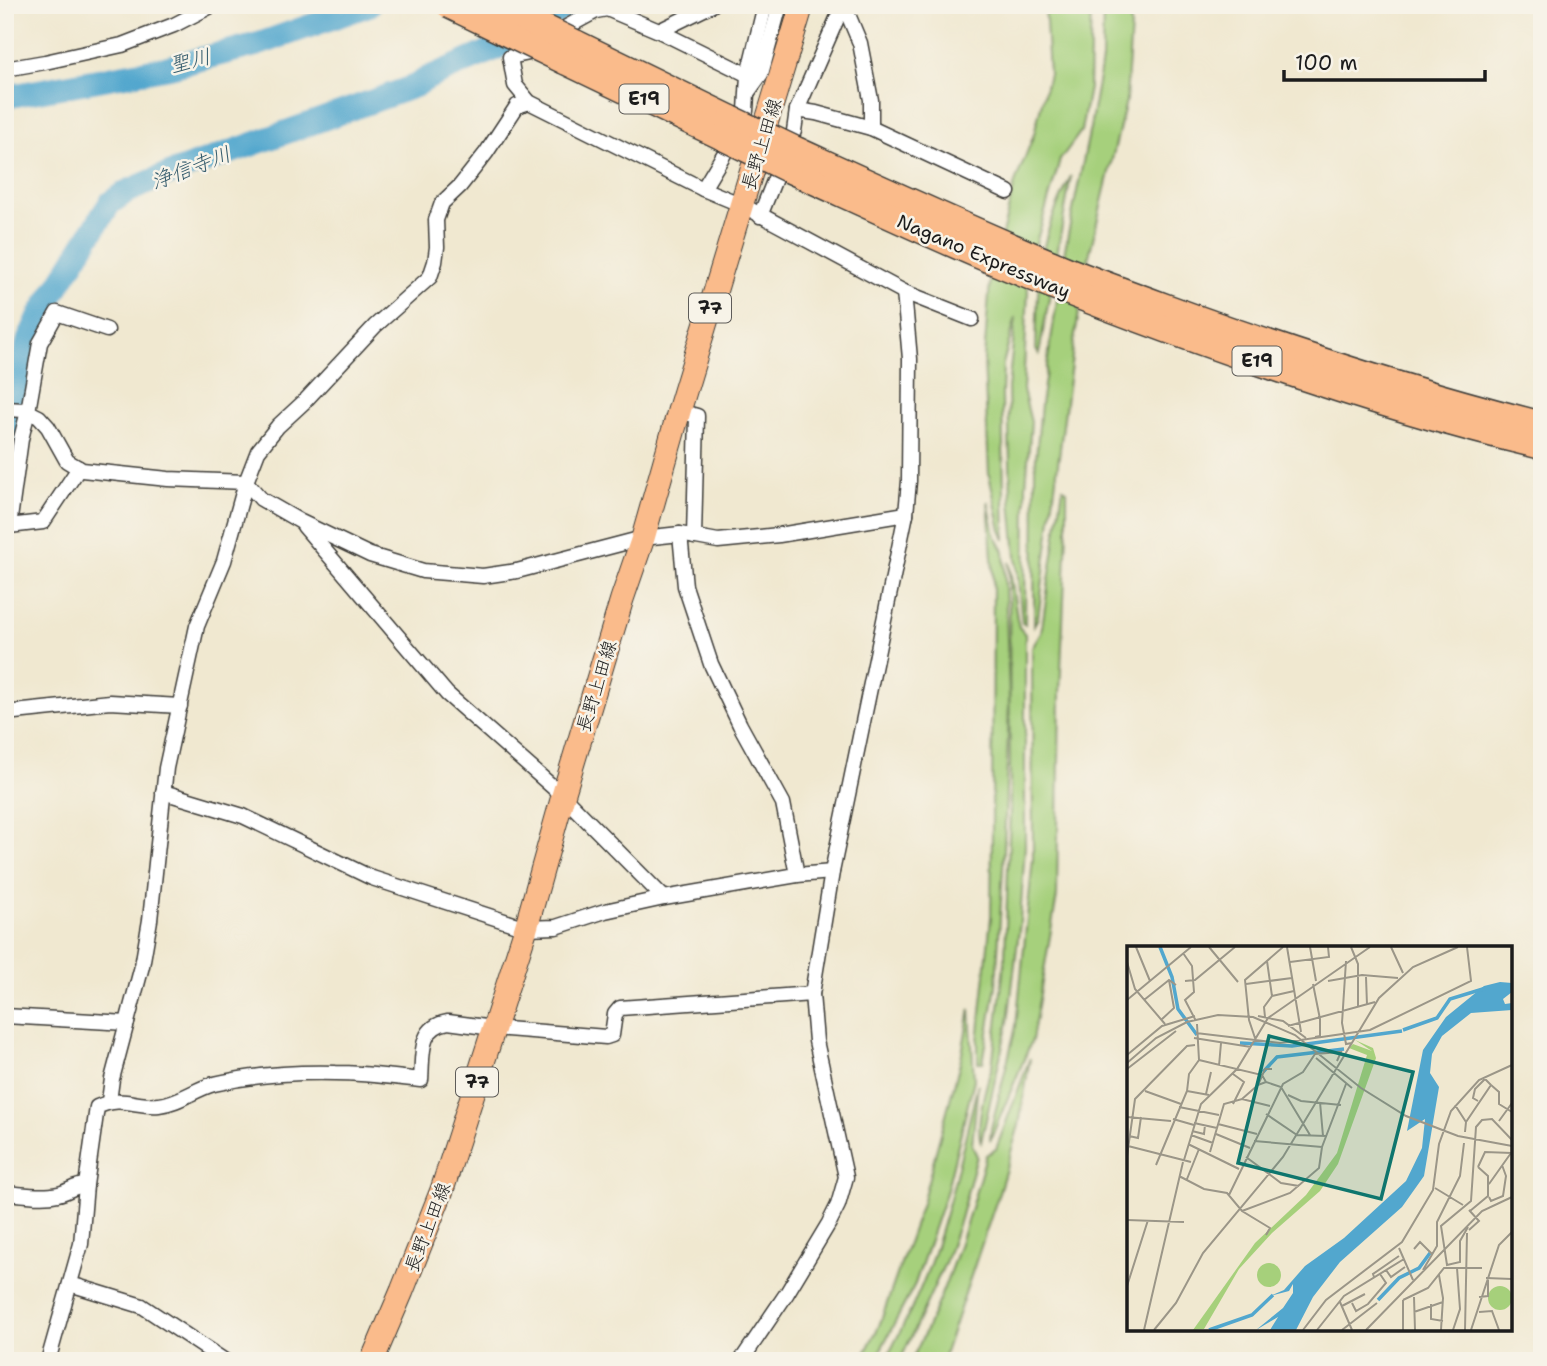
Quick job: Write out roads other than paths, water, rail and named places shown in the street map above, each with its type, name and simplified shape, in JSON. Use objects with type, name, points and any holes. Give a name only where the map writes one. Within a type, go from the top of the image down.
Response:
[{"type":"highway","name":"Nagano Expressway","points":[[449,5],[570,52],[793,160],[982,246],[1063,290],[1294,374],[1542,446]]},
{"type":"highway","name":"Nagano Expressway","points":[[497,5],[570,52]]},
{"type":"highway","name":"Nagano Expressway","points":[[982,246],[1111,287],[1300,354],[1542,425]]},
{"type":"main road","name":"長野上田線","points":[[372,1361],[442,1190],[470,1105],[526,928],[679,411],[751,211],[802,5]]},
{"type":"street","points":[[5,69],[122,45],[174,25],[213,5]]},
{"type":"street","points":[[660,31],[712,5]]},
{"type":"street","points":[[703,189],[746,111],[748,75],[765,5]]},
{"type":"street","points":[[747,93],[761,74],[780,5]]},
{"type":"street","points":[[751,211],[794,131],[797,110],[843,5]]},
{"type":"street","points":[[843,5],[860,43],[871,100],[872,128]]},
{"type":"street","points":[[748,75],[660,31],[607,9],[596,10],[552,35],[534,52],[510,57],[514,85],[528,102],[751,211],[904,292],[972,319]]},
{"type":"street","points":[[109,1101],[111,1079],[142,966],[150,920],[166,768],[197,626],[224,561],[246,482],[258,451],[278,426],[375,326],[430,277],[437,247],[436,220],[442,204],[486,153],[517,106],[528,102]]},
{"type":"street","points":[[797,110],[872,128],[1008,191]]},
{"type":"street","points":[[741,1361],[787,1293],[829,1223],[838,1205],[846,1177],[816,1041],[812,994],[832,872],[906,514],[909,481],[910,359],[904,292]]},
{"type":"street","points":[[79,468],[43,522],[7,528],[40,343],[57,313],[107,330]]},
{"type":"street","points":[[5,409],[26,411],[38,417],[55,438],[67,461],[79,468],[168,479],[246,482],[261,499],[300,522],[370,555],[423,571],[483,576],[517,571],[643,538],[687,536],[718,541],[779,535],[906,514]]},
{"type":"street","points":[[679,411],[697,416],[685,586],[711,664],[740,725],[783,803],[797,875]]},
{"type":"street","points":[[300,522],[447,694],[563,796],[664,898]]},
{"type":"street","points":[[5,713],[110,702],[180,706]]},
{"type":"street","points":[[163,792],[243,816],[372,878],[526,928],[556,927],[605,911],[664,898],[797,875],[832,872]]},
{"type":"street","points":[[48,1361],[81,1244],[97,1107],[109,1101],[158,1105],[212,1084],[294,1073],[337,1073],[421,1080],[425,1038],[429,1031],[441,1023],[606,1037],[612,1035],[617,1010],[625,1007],[812,994]]},
{"type":"street","points":[[5,1016],[127,1023]]},
{"type":"street","points":[[5,1193],[59,1194],[78,1185],[86,1185]]},
{"type":"street","points":[[70,1284],[142,1306],[225,1361]]},
{"type":"waterway","name":"聖川","points":[[5,97],[169,67],[259,44],[369,5]]},
{"type":"waterway","name":"浄信寺川","points":[[5,503],[22,364],[29,339],[40,315],[110,203],[126,192],[161,177],[415,86],[495,49],[569,5]]}]
